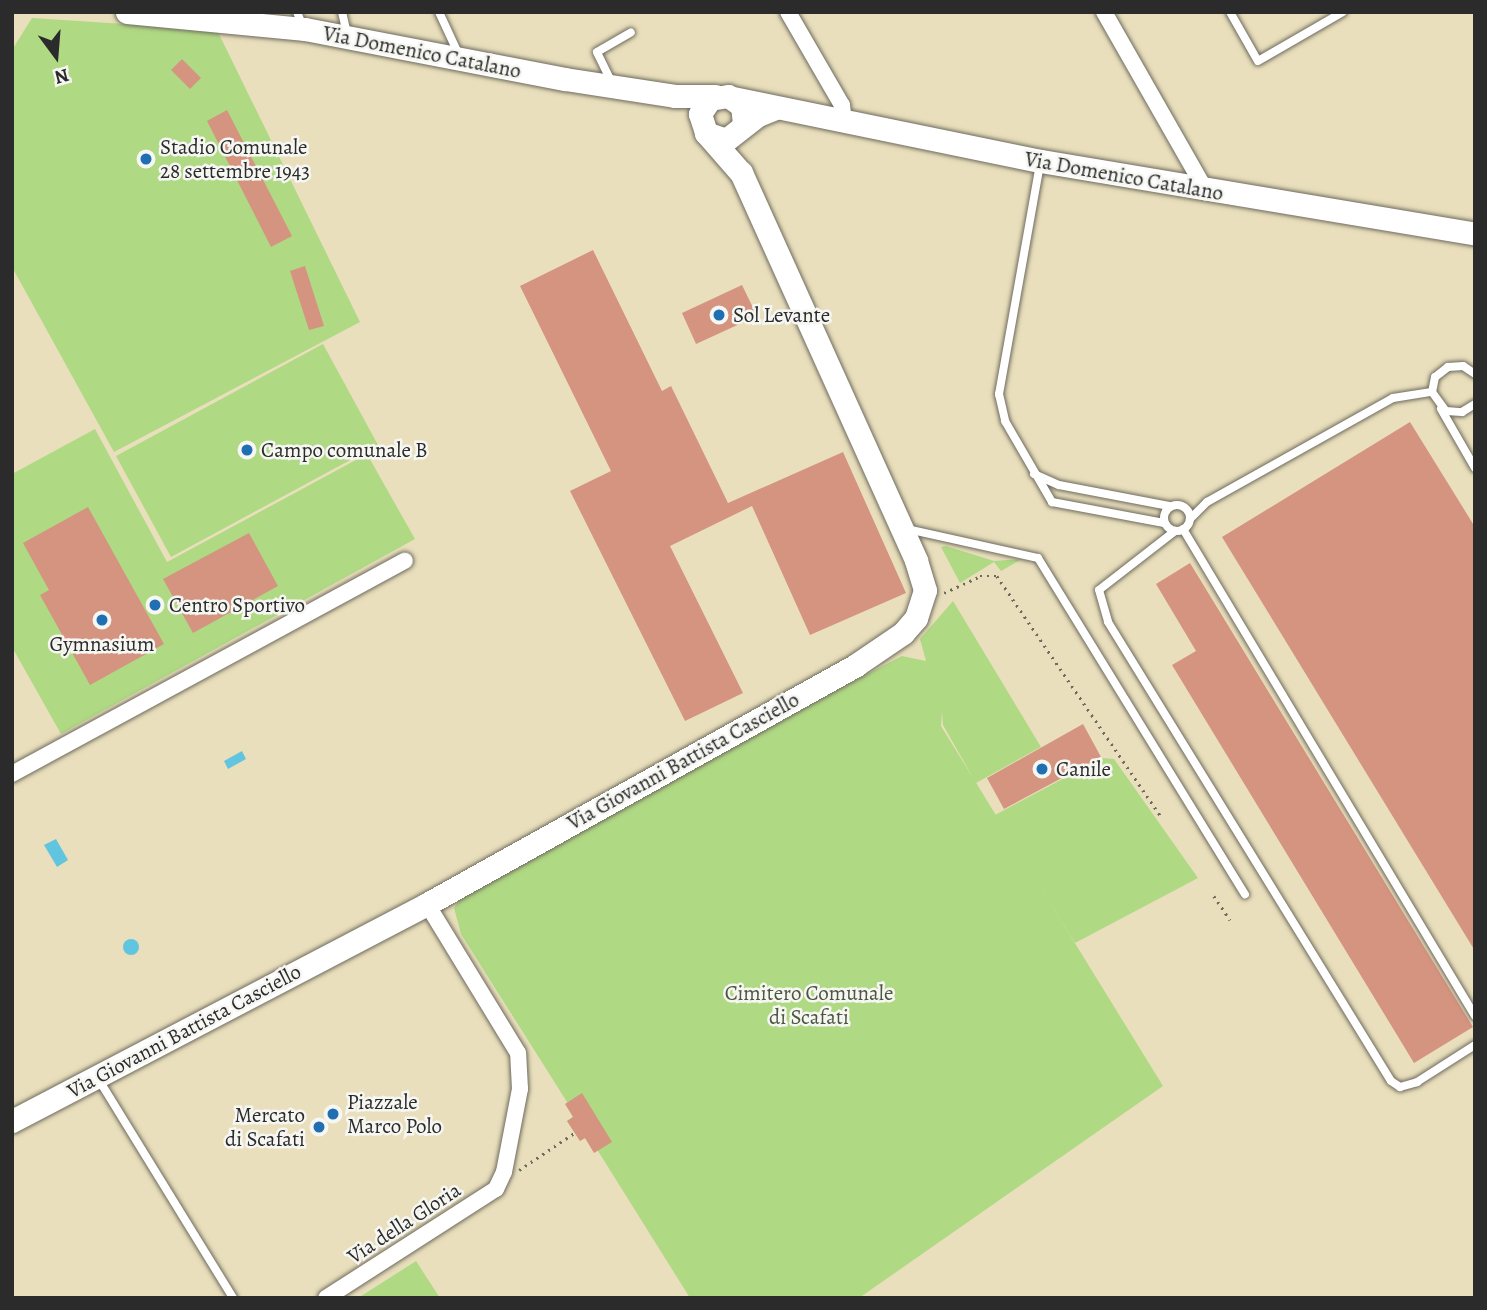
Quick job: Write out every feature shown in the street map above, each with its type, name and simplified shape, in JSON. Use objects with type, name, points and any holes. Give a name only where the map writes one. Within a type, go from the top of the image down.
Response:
[{"type":"street","name":"Via Domenico Catalano","points":[[127,12],[301,21],[348,36],[461,59],[675,96],[724,97],[1041,161],[1206,191],[1475,234]]},
{"type":"street","points":[[788,12],[842,105],[844,122]]},
{"type":"street","points":[[1104,12],[1206,191]]},
{"type":"street","points":[[675,96],[741,173],[902,528],[925,590]]},
{"type":"street","points":[[703,127],[702,108],[724,97],[742,106],[741,173]]},
{"type":"street","points":[[703,127],[726,140],[775,108]]},
{"type":"street","points":[[12,774],[405,561]]},
{"type":"street","name":"Via Giovanni Battista Casciello","points":[[12,1121],[426,904],[883,648],[916,618],[925,590]]},
{"type":"street","points":[[426,904],[517,1053],[520,1089],[502,1181]]},
{"type":"street","name":"Via della Gloria","points":[[326,1298],[496,1189],[502,1181]]},
{"type":"lane","points":[[342,12],[348,36]]},
{"type":"lane","points":[[439,12],[461,59]]},
{"type":"lane","points":[[1230,12],[1258,61],[1343,12]]},
{"type":"lane","points":[[613,86],[597,52],[631,32]]},
{"type":"lane","points":[[1041,161],[999,394],[1005,421],[1046,495],[1061,506],[1164,523],[1179,530],[1475,1016]]},
{"type":"lane","points":[[1475,374],[1463,366],[1448,366],[1435,377],[1432,393],[1475,468]]},
{"type":"lane","points":[[1432,393],[1393,398],[1208,502],[1179,530],[1099,590],[1108,622],[1391,1081],[1400,1087],[1417,1082],[1475,1045]]},
{"type":"lane","points":[[1439,407],[1454,413],[1475,404]]},
{"type":"lane","points":[[1034,474],[1052,483],[1169,506],[1208,502]]},
{"type":"lane","points":[[1182,505],[1190,519]]},
{"type":"lane","points":[[1164,523],[1169,506]]},
{"type":"lane","points":[[902,528],[1038,558],[1245,894]]},
{"type":"lane","points":[[97,1076],[233,1298]]},
{"type":"path","points":[[925,590],[946,593],[980,576],[997,576],[1162,818]]},
{"type":"path","points":[[1214,896],[1230,920]]},
{"type":"path","points":[[502,1181],[574,1133]]},
{"type":"green space","name":"Stadio Comunale 28 settembre 1943","points":[[32,18],[217,30],[360,322],[114,452],[12,267],[12,50]]},
{"type":"green space","name":"Campo comunale B","points":[[323,344],[378,445],[171,557],[116,456]]},
{"type":"green space","name":"Centro Sportivo","points":[[95,429],[167,562],[367,454],[415,539],[61,734],[12,647],[12,474]]},
{"type":"green space","points":[[946,546],[994,561],[1022,559],[1001,571],[994,562],[960,583],[941,547]]},
{"type":"green space","name":"Cimitero Comunale di Scafati","points":[[953,601],[1041,747],[976,783],[1163,1086],[859,1298],[690,1298],[598,1151],[585,1138],[580,1141],[567,1121],[573,1117],[567,1102],[461,934],[454,908],[462,897],[844,686],[902,656],[926,661],[920,639]],"holes":[[[942,712],[943,725],[974,780],[941,726]]]},
{"type":"green space","points":[[1102,758],[1114,759],[1198,878],[1075,943],[995,815]]},
{"type":"green space","points":[[416,1261],[440,1298],[358,1298]]},
{"type":"water","points":[[242,751],[246,759],[228,769],[224,761]]},
{"type":"water","points":[[56,839],[68,860],[57,867],[44,845]]},
{"type":"water","points":[[131,939],[137,941],[137,953],[131,955],[125,953],[123,947],[125,941]]},
{"type":"building","points":[[182,59],[201,78],[190,89],[171,70]]},
{"type":"building","points":[[227,110],[292,236],[271,247],[207,121]]},
{"type":"building","points":[[593,250],[662,391],[671,386],[728,503],[843,452],[906,593],[810,635],[752,506],[670,546],[743,693],[685,721],[570,491],[611,471],[520,286]]},
{"type":"building","points":[[305,266],[324,326],[309,330],[290,271]]},
{"type":"building","name":"Sol Levante","points":[[742,285],[757,316],[696,344],[682,313]]},
{"type":"building","points":[[1410,422],[1475,527],[1475,951],[1222,537]]},
{"type":"building","name":"Gymnasium","points":[[88,507],[164,644],[90,685],[40,595],[49,590],[23,543]]},
{"type":"building","points":[[249,533],[278,586],[193,633],[163,579]]},
{"type":"building","points":[[1190,563],[1473,1027],[1414,1063],[1172,665],[1196,651],[1156,584]]},
{"type":"building","name":"Canile","points":[[1083,724],[1101,757],[1004,809],[987,778]]},
{"type":"building","points":[[582,1093],[612,1142],[594,1153],[585,1138],[580,1141],[567,1121],[573,1117],[565,1104]]},
{"type":"place","name":"Stadio Comunale 28 settembre 1943","points":[[146,159]]},
{"type":"place","name":"Sol Levante","points":[[719,315]]},
{"type":"place","name":"Campo comunale B","points":[[247,450]]},
{"type":"place","name":"Centro Sportivo","points":[[155,605]]},
{"type":"place","name":"Gymnasium","points":[[102,620]]},
{"type":"place","name":"Canile","points":[[1042,769]]},
{"type":"place","name":"Piazzale Marco Polo","points":[[333,1114]]},
{"type":"place","name":"Mercato di Scafati","points":[[319,1127]]}]
